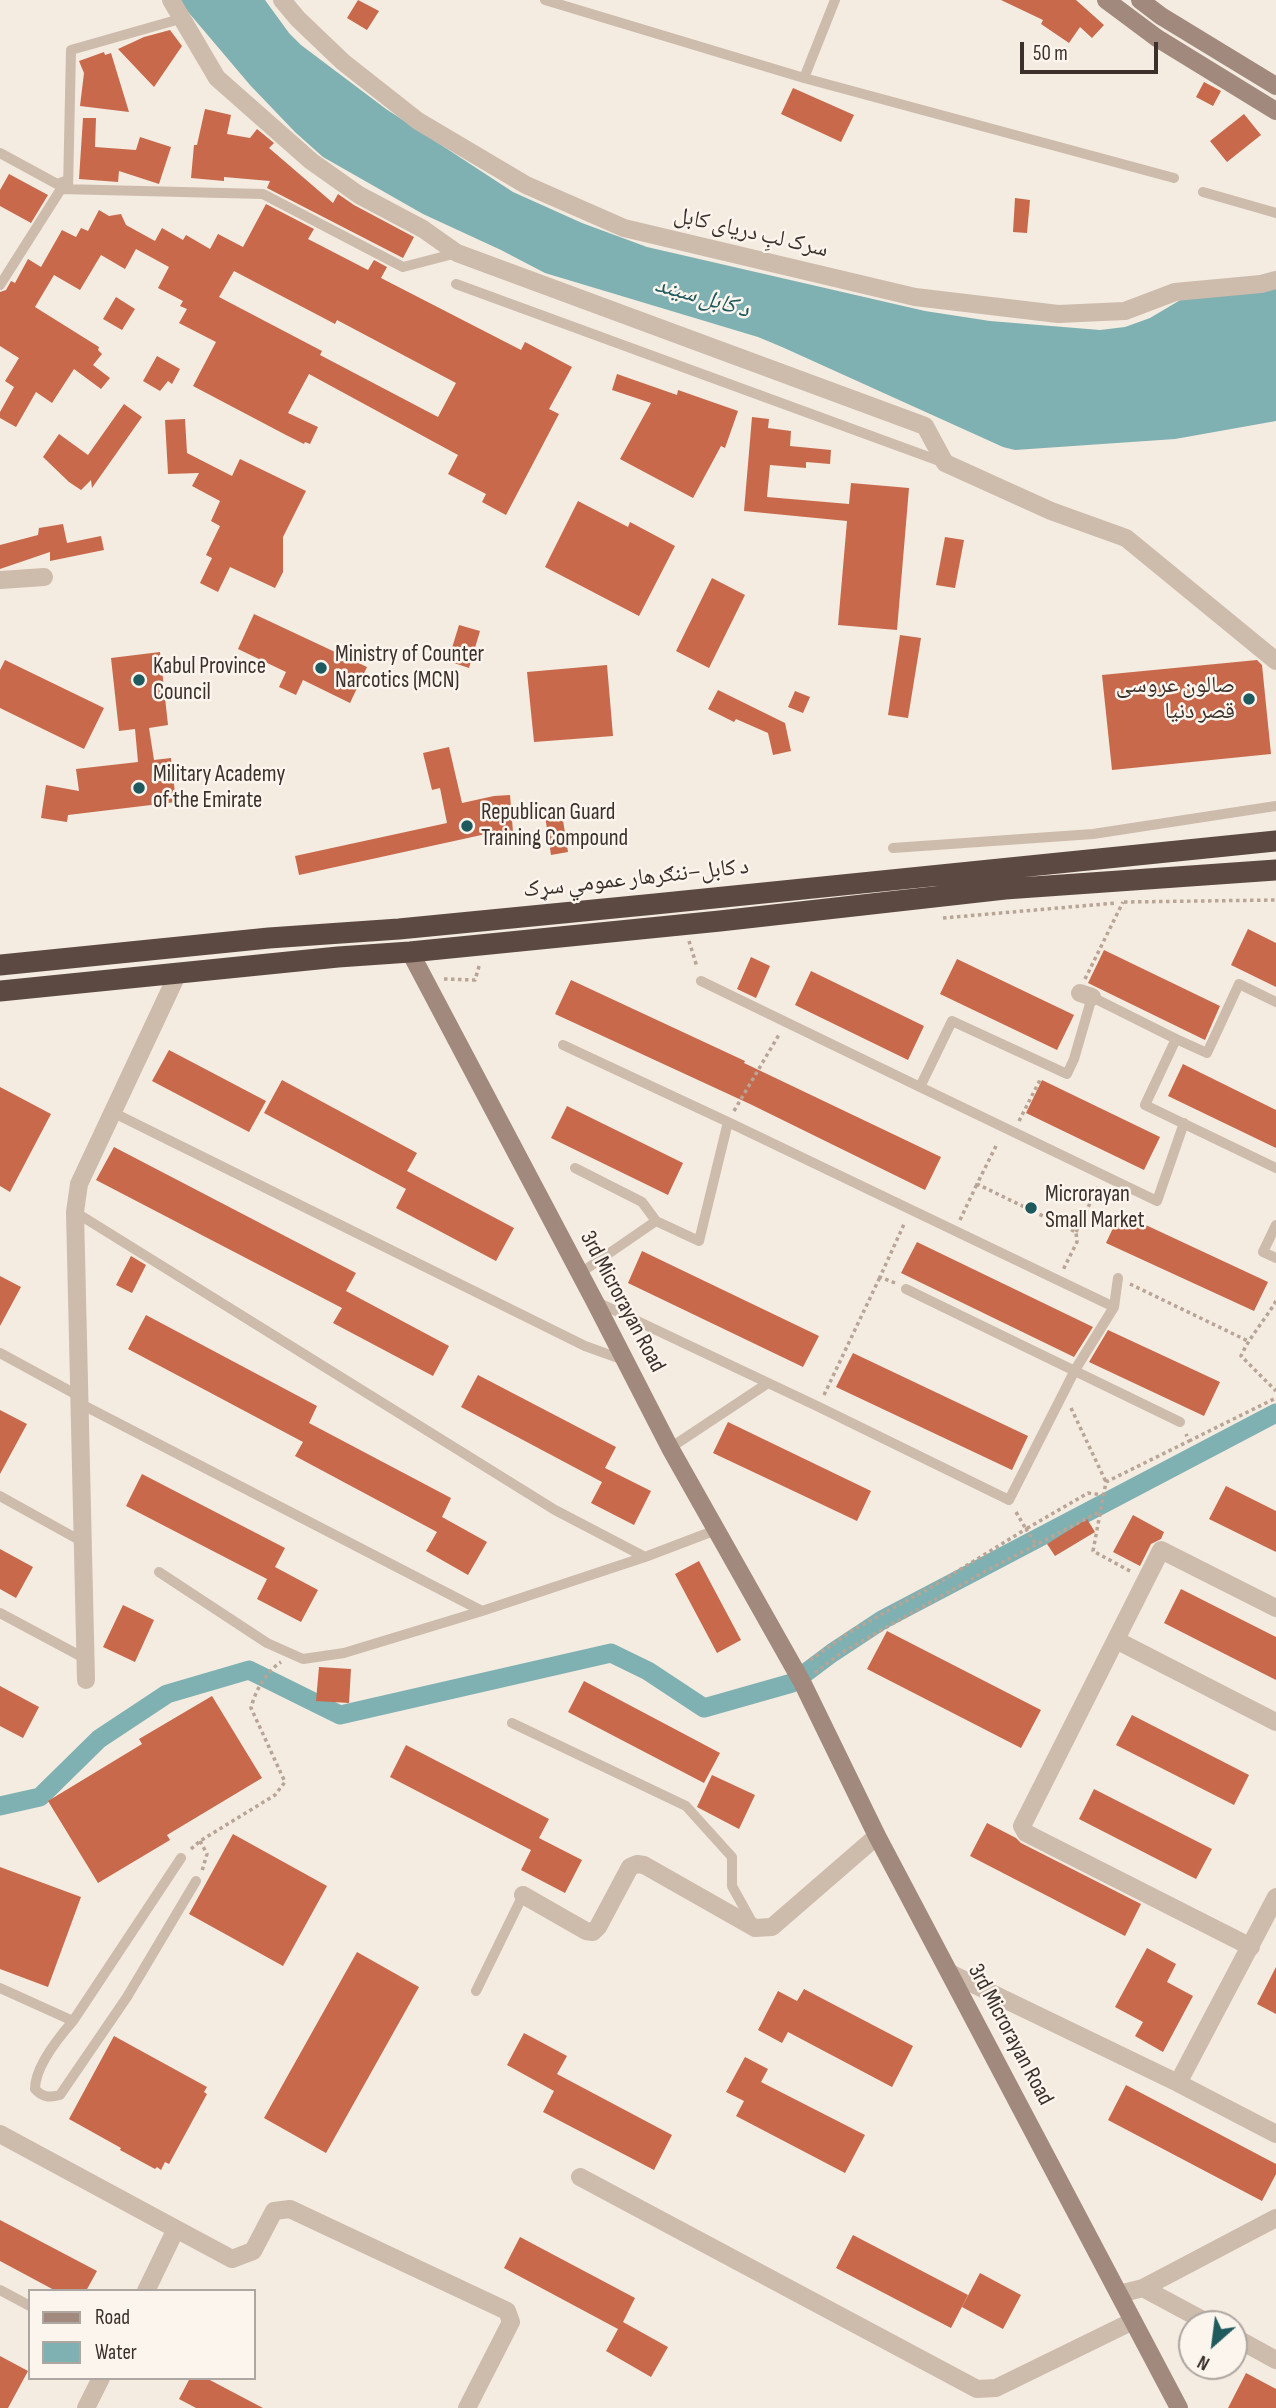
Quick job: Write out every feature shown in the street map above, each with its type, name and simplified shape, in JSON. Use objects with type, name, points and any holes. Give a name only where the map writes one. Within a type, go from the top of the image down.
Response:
[{"type":"highway","name":"د کابل–ننګرهار عمومي سړک","points":[[0,965],[255,939],[399,929],[575,912],[1274,841]]},
{"type":"highway","points":[[0,992],[338,957],[720,922],[1005,889],[1276,870]]},
{"type":"street","points":[[171,0],[217,78],[311,161],[359,195],[423,229],[457,253],[925,426],[945,463],[1051,511],[1126,538],[1276,661]]},
{"type":"street","name":"سرک لبِ دریای کابل","points":[[282,0],[343,62],[418,121],[526,185],[624,228],[915,297],[1058,314],[1125,311],[1175,292],[1261,284],[1276,280]]},
{"type":"street","points":[[1106,0],[1157,38],[1276,111]]},
{"type":"street","points":[[1140,0],[1161,16],[1276,86]]},
{"type":"street","points":[[0,580],[44,577]]},
{"type":"street","name":"3rd Microrayan Road","points":[[410,952],[670,1448],[799,1677],[877,1836],[1179,2408]]},
{"type":"street","points":[[86,1680],[75,1212],[79,1184],[178,973]]},
{"type":"street","points":[[1251,1947],[1026,1833],[1022,1826],[1161,1550],[1276,1608]]},
{"type":"street","points":[[1116,1640],[1276,1722]]},
{"type":"street","points":[[523,1895],[586,1931],[593,1932],[630,1867],[637,1864],[644,1865],[755,1928],[772,1927],[877,1836]]},
{"type":"street","points":[[1178,2083],[1276,1897]]},
{"type":"street","points":[[950,1973],[1178,2083],[1276,2134]]},
{"type":"street","points":[[0,2134],[232,2259],[253,2251],[274,2211],[290,2209],[507,2311],[511,2322],[467,2408]]},
{"type":"street","points":[[580,2177],[977,2389],[996,2388],[1133,2321]]},
{"type":"street","points":[[1119,2294],[1143,2288],[1276,2218]]},
{"type":"street","points":[[147,2289],[176,2229]]},
{"type":"street","points":[[1143,2288],[1184,2310]]},
{"type":"street","points":[[1248,2345],[1276,2360]]},
{"type":"street","points":[[86,2408],[100,2380]]},
{"type":"lane","points":[[545,0],[804,78],[1174,178]]},
{"type":"lane","points":[[804,78],[835,0]]},
{"type":"lane","points":[[68,185],[72,50],[180,19]]},
{"type":"lane","points":[[0,153],[57,184],[263,194],[403,267],[457,253]]},
{"type":"lane","points":[[0,285],[61,189],[68,185]]},
{"type":"lane","points":[[1203,192],[1276,213]]},
{"type":"lane","points":[[456,284],[945,463]]},
{"type":"lane","points":[[893,848],[1093,834],[1276,806]]},
{"type":"lane","points":[[701,981],[1157,1201],[1184,1123]]},
{"type":"lane","points":[[920,1087],[951,1021],[1067,1074],[1074,1059],[1086,995],[1207,1053],[1239,984],[1276,1002]]},
{"type":"lane","points":[[1176,1039],[1145,1105],[1276,1168]]},
{"type":"lane","points":[[563,1045],[1114,1307]]},
{"type":"lane","points":[[112,1112],[585,1346],[625,1360]]},
{"type":"lane","points":[[575,1168],[642,1202],[656,1221],[699,1241],[727,1122]]},
{"type":"lane","points":[[75,1212],[555,1510],[645,1557]]},
{"type":"lane","points":[[579,1274],[656,1221]]},
{"type":"lane","points":[[1276,1224],[1263,1252],[1276,1258]]},
{"type":"lane","points":[[595,1301],[1009,1500],[1074,1370],[1114,1307],[1118,1278]]},
{"type":"lane","points":[[906,1289],[1180,1422]]},
{"type":"lane","points":[[0,1353],[78,1399],[482,1611]]},
{"type":"lane","points":[[670,1448],[768,1383]]},
{"type":"lane","points":[[0,1496],[81,1541]]},
{"type":"lane","points":[[159,1572],[267,1643],[303,1658],[344,1653],[482,1611],[645,1557],[716,1530]]},
{"type":"lane","points":[[0,1613],[87,1660]]},
{"type":"lane","points":[[512,1723],[686,1806],[732,1857],[732,1886],[755,1928]]},
{"type":"lane","points":[[181,1858],[73,2021],[58,2038],[35,2079],[35,2089],[40,2095],[52,2098],[60,2095],[127,1997],[196,1881]]},
{"type":"lane","points":[[476,1991],[523,1895]]},
{"type":"lane","points":[[0,1988],[73,2021]]},
{"type":"lane","points":[[0,2290],[28,2305]]},
{"type":"path","points":[[1086,995],[1091,965],[1107,939],[1123,902]]},
{"type":"path","points":[[688,939],[701,981]]},
{"type":"path","points":[[727,1122],[787,1021]]},
{"type":"path","points":[[1014,1132],[1047,1065]]},
{"type":"path","points":[[955,1231],[996,1146]]},
{"type":"path","points":[[1058,1280],[1076,1242],[1076,1232],[1103,1175]]},
{"type":"path","points":[[977,1184],[1076,1232]]},
{"type":"path","points":[[819,1407],[910,1210]]},
{"type":"path","points":[[880,1276],[906,1289]]},
{"type":"path","points":[[1118,1278],[1248,1341]]},
{"type":"path","points":[[1276,1301],[1259,1329],[1248,1341],[1241,1356],[1276,1391]]},
{"type":"path","points":[[1063,1392],[1106,1482],[1093,1550],[1146,1579]]},
{"type":"path","points":[[1106,1482],[1276,1398]]},
{"type":"path","points":[[1180,1422],[1189,1441]]},
{"type":"path","points":[[799,1677],[830,1645],[853,1630],[935,1585],[1088,1493],[1103,1495]]},
{"type":"path","points":[[1009,1500],[1036,1544]]},
{"type":"path","points":[[799,1677],[1036,1544],[1099,1512]]},
{"type":"path","points":[[181,1858],[200,1841],[275,1795],[285,1782],[251,1708],[252,1700],[266,1677]]},
{"type":"path","points":[[196,1881],[207,1854],[200,1841]]},
{"type":"water","name":"د کابل سيند","points":[[178,0],[265,0],[301,45],[386,109],[513,192],[582,223],[647,247],[925,311],[990,321],[1100,330],[1125,327],[1150,318],[1182,299],[1276,287],[1276,421],[1175,439],[1015,450],[758,337],[545,273],[423,214],[323,157],[250,85]]},
{"type":"building","points":[[358,0],[379,11],[367,30],[347,18]]},
{"type":"building","points":[[1001,0],[1076,0],[1104,25],[1092,38],[1080,27],[1069,43],[1041,24],[1043,20]]},
{"type":"building","points":[[170,30],[182,46],[154,87],[118,49],[144,37]]},
{"type":"building","points":[[104,52],[105,55],[111,53],[129,112],[80,106],[84,73],[79,61]]},
{"type":"building","points":[[1204,82],[1221,91],[1213,106],[1196,97]]},
{"type":"building","points":[[793,88],[854,115],[841,142],[781,114]]},
{"type":"building","points":[[205,109],[231,115],[227,134],[250,138],[257,129],[274,143],[269,148],[333,203],[338,194],[414,237],[403,258],[267,188],[270,181],[224,177],[224,181],[191,178],[194,145],[197,145]]},
{"type":"building","points":[[1244,114],[1261,135],[1227,162],[1210,141]]},
{"type":"building","points":[[83,118],[96,118],[95,147],[136,150],[140,137],[171,147],[159,184],[119,171],[118,182],[79,179]]},
{"type":"building","points":[[9,174],[48,195],[31,223],[0,206],[0,190]]},
{"type":"building","points":[[1015,198],[1030,200],[1027,233],[1013,232]]},
{"type":"building","points":[[266,204],[314,229],[308,239],[368,270],[374,260],[387,267],[381,278],[521,350],[525,342],[572,367],[549,409],[559,414],[506,515],[482,502],[486,494],[448,474],[458,455],[309,374],[288,413],[318,427],[310,444],[304,444],[193,386],[216,342],[179,323],[187,309],[180,306],[183,301],[158,288],[169,267],[136,249],[125,269],[101,255],[80,290],[54,275],[35,307],[99,347],[98,350],[102,354],[93,365],[110,378],[101,389],[74,369],[52,403],[36,392],[16,427],[0,418],[0,412],[14,387],[5,381],[19,358],[0,346],[0,292],[6,290],[11,281],[15,283],[28,259],[41,267],[62,230],[76,237],[81,228],[88,231],[99,210],[109,216],[121,214],[126,225],[155,241],[162,228],[183,240],[186,235],[210,249],[218,234],[243,247]],"holes":[[[234,271],[335,324],[337,320],[456,383],[438,417],[320,355],[322,351],[219,297]]]},
{"type":"building","points":[[116,297],[135,309],[122,330],[103,319]]},
{"type":"building","points":[[157,356],[180,369],[172,384],[168,381],[160,391],[143,381]]},
{"type":"building","points":[[617,374],[677,395],[678,390],[738,411],[725,448],[721,446],[693,498],[620,459],[651,403],[612,390]]},
{"type":"building","points":[[124,404],[142,417],[92,488],[91,480],[81,490],[43,457],[59,434],[88,455]]},
{"type":"building","points":[[752,417],[769,419],[768,428],[791,431],[790,446],[831,450],[830,464],[806,462],[806,468],[770,465],[767,497],[849,504],[851,483],[909,488],[897,630],[838,625],[847,521],[744,511]]},
{"type":"building","points":[[185,419],[187,453],[232,476],[240,459],[306,491],[283,537],[283,572],[275,588],[230,567],[218,592],[200,583],[212,558],[206,555],[220,526],[211,521],[220,501],[192,486],[199,473],[168,474],[165,420]]},
{"type":"building","points":[[578,501],[628,527],[630,522],[675,546],[639,616],[545,567]]},
{"type":"building","points":[[63,524],[67,543],[101,536],[104,550],[50,561],[50,552],[0,569],[0,545],[38,535],[39,528]]},
{"type":"building","points":[[945,537],[964,540],[955,588],[936,585]]},
{"type":"building","points":[[712,578],[745,595],[709,668],[676,651]]},
{"type":"building","points":[[254,614],[367,667],[350,703],[303,680],[296,695],[279,687],[286,672],[238,649]]},
{"type":"building","points":[[459,625],[480,631],[469,668],[448,661]]},
{"type":"building","points":[[900,635],[921,638],[908,718],[888,715]]},
{"type":"building","points":[[160,652],[168,725],[149,728],[154,760],[171,758],[176,802],[68,815],[67,822],[41,818],[46,785],[79,791],[76,769],[138,762],[135,729],[119,731],[111,658]]},
{"type":"building","points":[[5,660],[104,708],[84,749],[0,708],[0,670]]},
{"type":"building","points":[[1257,660],[1262,665],[1271,754],[1112,770],[1102,675]]},
{"type":"building","points":[[607,665],[613,736],[534,742],[527,672]]},
{"type":"building","points":[[718,690],[785,723],[791,751],[773,755],[768,733],[736,719],[734,722],[708,709]]},
{"type":"building","points":[[795,691],[810,697],[803,713],[788,707]]},
{"type":"building","points":[[449,747],[462,803],[510,795],[513,832],[486,834],[299,875],[295,856],[447,823],[440,788],[432,790],[423,753]]},
{"type":"building","points":[[562,814],[568,852],[551,855],[545,816]]},
{"type":"building","points":[[1248,929],[1276,943],[1276,987],[1231,965]]},
{"type":"building","points":[[1104,950],[1220,1006],[1205,1040],[1088,983]]},
{"type":"building","points":[[751,957],[770,966],[756,998],[737,989]]},
{"type":"building","points":[[957,959],[1074,1015],[1057,1050],[940,994]]},
{"type":"building","points":[[811,971],[924,1026],[908,1060],[795,1005]]},
{"type":"building","points":[[571,980],[941,1157],[925,1190],[750,1104],[555,1014]]},
{"type":"building","points":[[169,1050],[266,1101],[249,1132],[152,1081]]},
{"type":"building","points":[[1183,1064],[1276,1110],[1276,1148],[1168,1096]]},
{"type":"building","points":[[282,1080],[417,1153],[407,1171],[514,1228],[496,1261],[396,1208],[406,1189],[264,1113]]},
{"type":"building","points":[[1042,1080],[1160,1137],[1144,1170],[1026,1113]]},
{"type":"building","points":[[0,1087],[51,1114],[10,1192],[0,1186]]},
{"type":"building","points":[[567,1106],[683,1163],[668,1195],[551,1138]]},
{"type":"building","points":[[114,1147],[356,1273],[346,1291],[449,1346],[433,1376],[333,1323],[342,1308],[96,1180]]},
{"type":"building","points":[[1120,1213],[1268,1282],[1254,1311],[1106,1243]]},
{"type":"building","points":[[917,1242],[1093,1327],[1074,1357],[901,1273]]},
{"type":"building","points":[[642,1251],[819,1336],[803,1367],[628,1283]]},
{"type":"building","points":[[131,1256],[146,1265],[132,1293],[116,1285]]},
{"type":"building","points":[[0,1276],[21,1287],[0,1326]]},
{"type":"building","points":[[146,1315],[317,1406],[309,1423],[451,1498],[442,1517],[487,1542],[468,1575],[426,1551],[437,1532],[295,1456],[303,1442],[128,1349]]},
{"type":"building","points":[[1108,1330],[1220,1382],[1204,1416],[1089,1362]]},
{"type":"building","points":[[853,1353],[1028,1436],[1012,1470],[836,1387]]},
{"type":"building","points":[[478,1375],[616,1447],[605,1468],[651,1491],[634,1525],[591,1503],[602,1482],[461,1407]]},
{"type":"building","points":[[0,1410],[27,1424],[0,1474]]},
{"type":"building","points":[[728,1422],[871,1491],[857,1521],[713,1453]]},
{"type":"building","points":[[142,1474],[285,1548],[275,1567],[318,1590],[301,1622],[257,1599],[267,1579],[126,1506]]},
{"type":"building","points":[[1226,1486],[1276,1511],[1276,1552],[1209,1519]]},
{"type":"building","points":[[1133,1515],[1164,1532],[1161,1539],[1151,1544],[1140,1566],[1113,1552]]},
{"type":"building","points":[[1087,1519],[1095,1532],[1055,1556],[1047,1544]]},
{"type":"building","points":[[0,1549],[33,1567],[16,1598],[0,1589]]},
{"type":"building","points":[[699,1561],[741,1640],[717,1653],[675,1574]]},
{"type":"building","points":[[1181,1589],[1276,1637],[1276,1680],[1164,1623]]},
{"type":"building","points":[[123,1605],[154,1620],[135,1662],[103,1647]]},
{"type":"building","points":[[887,1631],[1041,1710],[1021,1748],[867,1669]]},
{"type":"building","points":[[319,1667],[351,1669],[349,1703],[316,1701]]},
{"type":"building","points":[[584,1681],[720,1753],[704,1783],[568,1712]]},
{"type":"building","points":[[0,1686],[39,1707],[23,1738],[0,1726]]},
{"type":"building","points":[[212,1696],[262,1778],[167,1835],[170,1840],[98,1883],[48,1801],[142,1744],[139,1739]]},
{"type":"building","points":[[1132,1715],[1249,1775],[1234,1805],[1116,1745]]},
{"type":"building","points":[[406,1745],[549,1819],[539,1838],[582,1860],[565,1893],[521,1870],[531,1850],[390,1777]]},
{"type":"building","points":[[712,1775],[755,1795],[739,1829],[697,1807]]},
{"type":"building","points":[[1094,1789],[1212,1849],[1196,1879],[1079,1819]]},
{"type":"building","points":[[987,1823],[1141,1904],[1125,1936],[970,1856]]},
{"type":"building","points":[[233,1834],[327,1886],[283,1966],[189,1914]]},
{"type":"building","points":[[0,1867],[81,1897],[48,1987],[0,1969]]},
{"type":"building","points":[[1147,1948],[1176,1964],[1167,1982],[1193,1996],[1163,2052],[1135,2036],[1143,2022],[1115,2007]]},
{"type":"building","points":[[357,1952],[419,1987],[326,2153],[264,2118]]},
{"type":"building","points":[[1276,1967],[1276,2014],[1257,2004]]},
{"type":"building","points":[[804,1989],[913,2046],[892,2087],[788,2032],[782,2043],[758,2030],[778,1991],[797,2001]]},
{"type":"building","points":[[524,2033],[567,2056],[557,2074],[672,2135],[654,2170],[543,2112],[554,2091],[507,2065]]},
{"type":"building","points":[[114,2036],[207,2087],[204,2092],[207,2094],[169,2164],[165,2162],[161,2170],[120,2150],[121,2148],[69,2119]]},
{"type":"building","points":[[745,2057],[768,2069],[761,2082],[865,2135],[845,2173],[736,2116],[744,2101],[726,2092]]},
{"type":"building","points":[[1126,2085],[1276,2164],[1276,2174],[1262,2201],[1108,2120]]},
{"type":"building","points":[[0,2220],[97,2271],[87,2289],[52,2289],[0,2261]]},
{"type":"building","points":[[853,2235],[968,2295],[951,2328],[836,2268]]},
{"type":"building","points":[[520,2237],[635,2298],[623,2322],[668,2347],[651,2377],[606,2351],[618,2329],[504,2268]]},
{"type":"building","points":[[980,2273],[1021,2295],[1003,2329],[962,2307]]},
{"type":"building","points":[[0,2356],[28,2371],[8,2408],[0,2408]]},
{"type":"building","points":[[1248,2374],[1276,2389],[1276,2408],[1228,2408],[1242,2380],[1248,2380]]},
{"type":"building","points":[[189,2380],[210,2380],[263,2408],[196,2408],[179,2399]]},
{"type":"waterway","points":[[0,1806],[40,1797],[99,1739],[167,1694],[249,1670],[340,1715],[611,1653],[648,1671],[704,1708],[792,1683],[882,1620],[1276,1413]]},
{"type":"place","name":"Ministry of Counter Narcotics (MCN)","points":[[321,668]]},
{"type":"place","name":"Kabul Province Council","points":[[139,680]]},
{"type":"place","name":"صالون عروسی قصر دنیا","points":[[1249,699]]},
{"type":"place","name":"Military Academy of the Emirate","points":[[139,788]]},
{"type":"place","name":"Republican Guard Training Compound","points":[[467,826]]},
{"type":"place","name":"Microrayan Small Market","points":[[1031,1208]]}]
